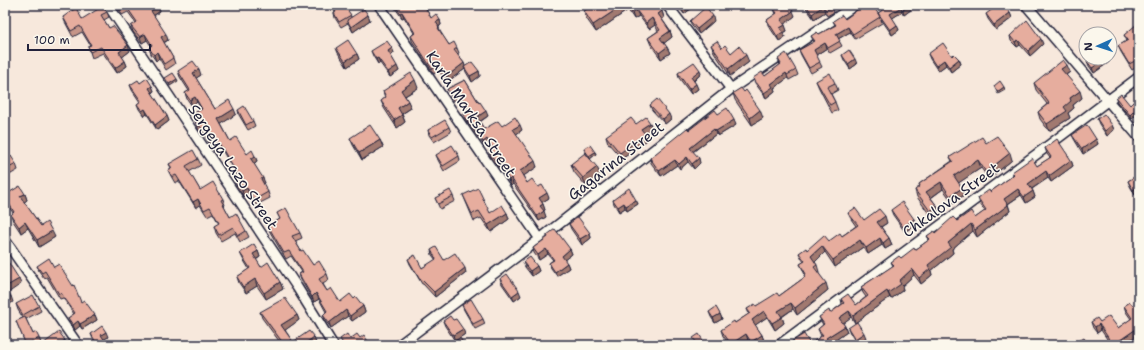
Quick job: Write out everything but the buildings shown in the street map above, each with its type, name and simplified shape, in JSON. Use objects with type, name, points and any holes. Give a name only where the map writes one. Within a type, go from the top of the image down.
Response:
[{"type":"street","name":"Sergeya Lazo Street","points":[[108,5],[293,281],[333,345]]},
{"type":"street","name":"Karla Marksa Street","points":[[379,5],[540,239]]},
{"type":"street","points":[[667,5],[731,89]]},
{"type":"street","name":"Gagarina Street","points":[[399,345],[540,239],[731,89],[855,5]]},
{"type":"street","points":[[1026,5],[1139,137]]},
{"type":"street","name":"Chkalova Street","points":[[779,345],[1108,101],[1139,76]]},
{"type":"street","points":[[5,240],[78,345]]}]
